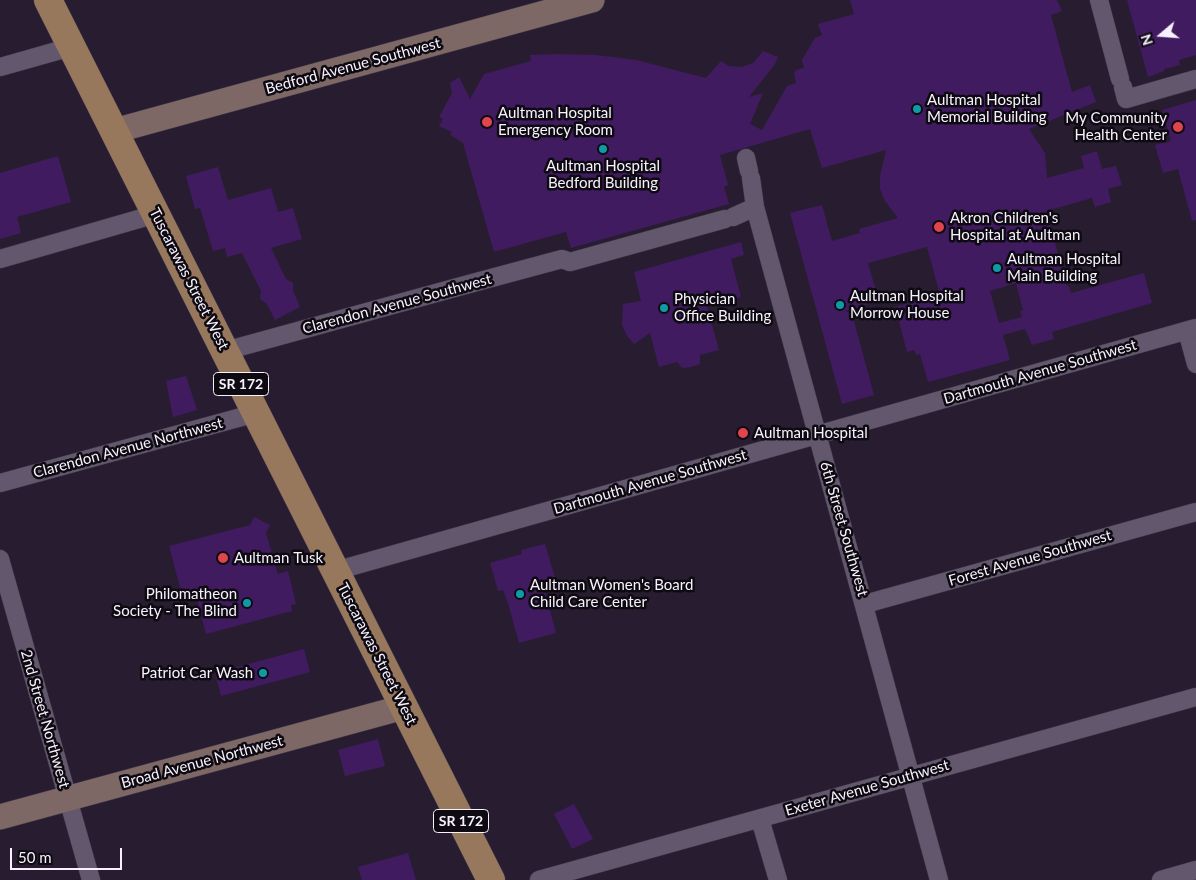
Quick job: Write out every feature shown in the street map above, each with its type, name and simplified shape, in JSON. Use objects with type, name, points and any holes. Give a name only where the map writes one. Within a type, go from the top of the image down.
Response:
[{"type":"main road","name":"Tuscarawas Street West","points":[[48,0],[491,880]]},
{"type":"street","name":"Bedford Avenue Southwest","points":[[114,131],[592,0]]},
{"type":"street","points":[[1099,0],[1123,88],[1196,79]]},
{"type":"street","points":[[0,67],[71,46]]},
{"type":"street","name":"6th Street Southwest","points":[[749,169],[755,207],[939,880]]},
{"type":"street","name":"Clarendon Avenue Southwest","points":[[225,351],[562,259],[570,262],[729,218],[755,207]]},
{"type":"street","points":[[0,259],[156,214]]},
{"type":"street","points":[[1191,330],[1196,364]]},
{"type":"street","name":"Dartmouth Avenue Southwest","points":[[335,571],[1191,330]]},
{"type":"street","name":"Clarendon Avenue Northwest","points":[[0,483],[256,413]]},
{"type":"street","name":"Forest Avenue Southwest","points":[[865,604],[1196,512]]},
{"type":"street","name":"2nd Street Northwest","points":[[0,559],[90,880]]},
{"type":"street","name":"Exeter Avenue Southwest","points":[[539,880],[1196,697]]},
{"type":"street","name":"Broad Avenue Northwest","points":[[0,818],[404,707]]},
{"type":"street","points":[[760,818],[778,880]]},
{"type":"street","points":[[1161,880],[1196,870]]},
{"type":"building","points":[[850,0],[1057,0],[1062,11],[1051,15],[1072,92],[1090,85],[1096,102],[1029,129],[1045,153],[1047,178],[1084,168],[1081,156],[1097,151],[1102,169],[1116,166],[1122,185],[1108,189],[1111,202],[1095,207],[1092,198],[1046,211],[1067,286],[1069,286],[1071,293],[1144,273],[1152,303],[1052,332],[1054,339],[1032,345],[1025,329],[1003,335],[1010,360],[928,382],[920,354],[916,355],[914,350],[907,352],[895,307],[940,295],[927,247],[868,263],[879,301],[845,311],[852,314],[874,395],[842,404],[790,213],[822,205],[832,241],[860,233],[859,229],[898,218],[885,201],[880,189],[880,176],[886,150],[822,168],[810,129],[720,155],[728,185],[724,187],[729,204],[571,248],[566,232],[494,252],[463,143],[450,135],[452,132],[439,126],[443,119],[439,117],[452,93],[450,83],[459,77],[470,99],[484,74],[531,61],[530,55],[596,55],[636,60],[706,78],[721,61],[729,66],[742,67],[753,63],[763,51],[778,57],[775,64],[749,97],[763,93],[750,124],[762,130],[787,86],[796,83],[794,74],[796,70],[804,68],[802,60],[815,38],[822,35],[818,24],[854,14]],"holes":[[[1016,283],[1023,310],[1020,311],[1022,317],[999,323],[990,291]]]},
{"type":"building","points":[[1127,0],[1196,0],[1196,55],[1179,60],[1180,65],[1164,69],[1164,71],[1148,77]]},
{"type":"building","points":[[1196,100],[1196,220],[1192,221],[1178,169],[1163,173],[1155,145],[1171,141],[1162,110]]},
{"type":"building","points":[[58,156],[71,202],[17,217],[21,233],[0,239],[0,173]]},
{"type":"building","points":[[218,167],[228,200],[271,188],[278,212],[293,208],[302,239],[271,248],[286,279],[293,283],[293,291],[300,307],[275,320],[267,304],[260,299],[261,291],[242,253],[227,257],[225,248],[213,251],[200,208],[195,209],[186,176]]},
{"type":"building","name":"Physician Office Building","points":[[741,242],[744,255],[731,259],[741,297],[707,307],[719,350],[700,355],[700,364],[691,367],[682,368],[677,362],[659,367],[650,333],[634,344],[627,336],[622,325],[623,304],[641,301],[634,272]]},
{"type":"building","points":[[186,376],[197,410],[173,417],[166,381]]},
{"type":"building","points":[[254,517],[270,525],[266,533],[278,574],[288,571],[296,604],[291,605],[292,611],[206,634],[195,592],[182,595],[169,546],[250,525]]},
{"type":"building","name":"Aultman Women's Board Child Care Center","points":[[545,544],[555,578],[542,581],[556,633],[519,643],[508,603],[503,590],[498,591],[490,563],[522,554],[521,550]]},
{"type":"building","name":"Patriot Car Wash","points":[[304,649],[310,672],[221,696],[215,673]]},
{"type":"building","points":[[378,739],[385,766],[345,776],[338,750]]},
{"type":"building","points":[[574,804],[593,839],[572,849],[554,814]]},
{"type":"building","points":[[408,853],[416,880],[362,880],[358,867]]},
{"type":"place","name":"Aultman Hospital Memorial Building","points":[[917,109]]},
{"type":"place","name":"Aultman Hospital Emergency Room","points":[[487,122]]},
{"type":"place","name":"My Community Health Center","points":[[1178,127]]},
{"type":"place","name":"Aultman Hospital Bedford Building","points":[[603,149]]},
{"type":"place","name":"Akron Children's Hospital at Aultman","points":[[939,227]]},
{"type":"place","name":"Aultman Hospital Main Building","points":[[997,268]]},
{"type":"place","name":"Aultman Hospital Morrow House","points":[[840,305]]},
{"type":"place","name":"Physician Office Building","points":[[664,308]]},
{"type":"place","name":"Aultman Hospital","points":[[743,433]]},
{"type":"place","name":"Aultman Tusk","points":[[223,558]]},
{"type":"place","name":"Aultman Women's Board Child Care Center","points":[[520,594]]},
{"type":"place","name":"Philomatheon Society - The Blind","points":[[247,603]]},
{"type":"place","name":"Patriot Car Wash","points":[[263,673]]}]
